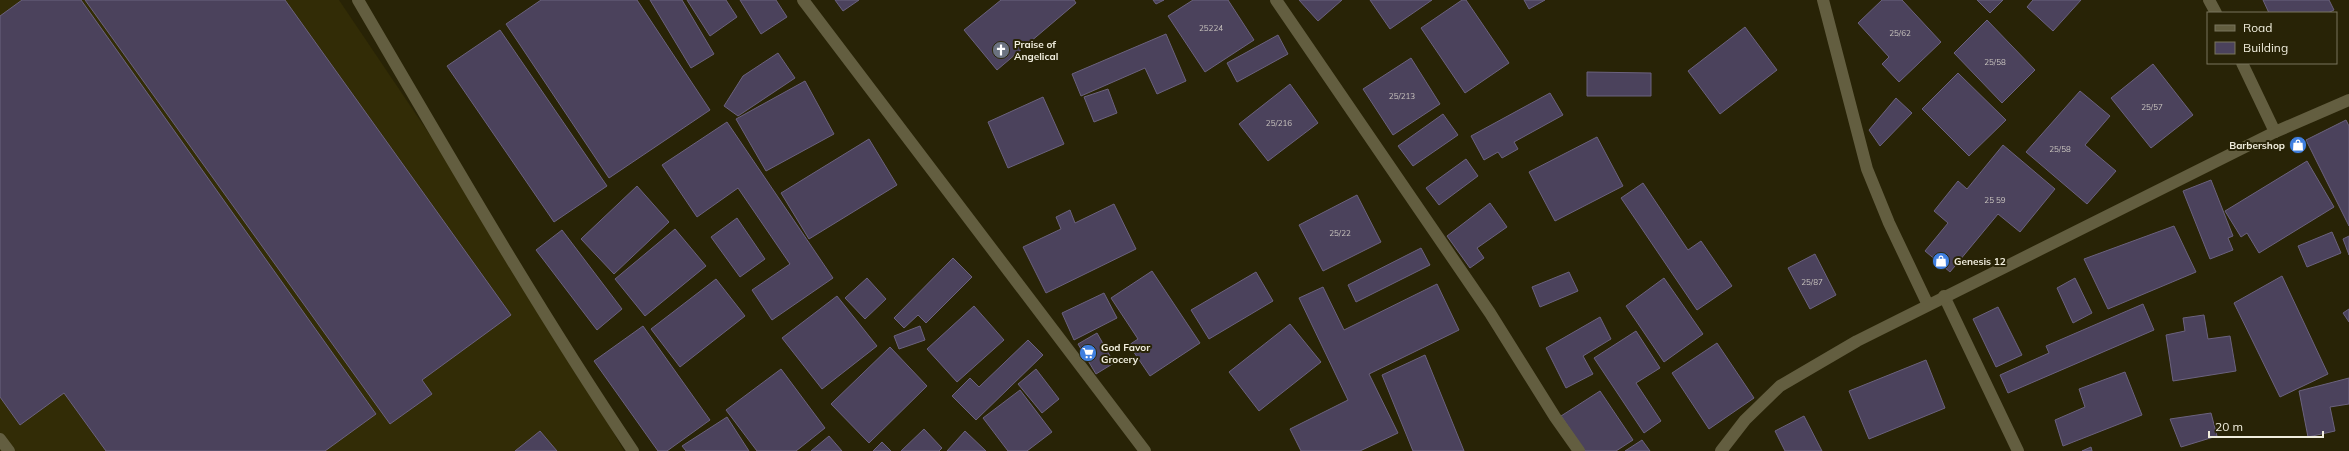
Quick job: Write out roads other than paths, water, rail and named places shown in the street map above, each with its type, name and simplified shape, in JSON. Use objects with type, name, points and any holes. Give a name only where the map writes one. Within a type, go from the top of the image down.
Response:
[{"type":"street","points":[[358,0],[565,348],[633,451]]},
{"type":"street","points":[[803,0],[834,44],[1145,451]]},
{"type":"street","points":[[1276,0],[1490,313],[1555,417],[1579,451]]},
{"type":"street","points":[[1823,0],[1867,169],[1889,223],[1928,305]]},
{"type":"street","points":[[2209,0],[2215,12]]},
{"type":"street","points":[[2242,64],[2275,132]]},
{"type":"street","points":[[1721,451],[1745,420],[1780,386],[1857,341],[1944,296],[2275,132],[2349,100]]},
{"type":"street","points":[[1944,296],[2018,451]]},
{"type":"street","points":[[0,439],[8,451]]},
{"type":"place","name":"Praise of Angelical","points":[[1001,50]]},
{"type":"place","name":"Barbershop","points":[[2298,145]]},
{"type":"place","name":"Genesis 12","points":[[1941,261]]},
{"type":"place","name":"God Favor Grocery","points":[[1088,353]]}]
